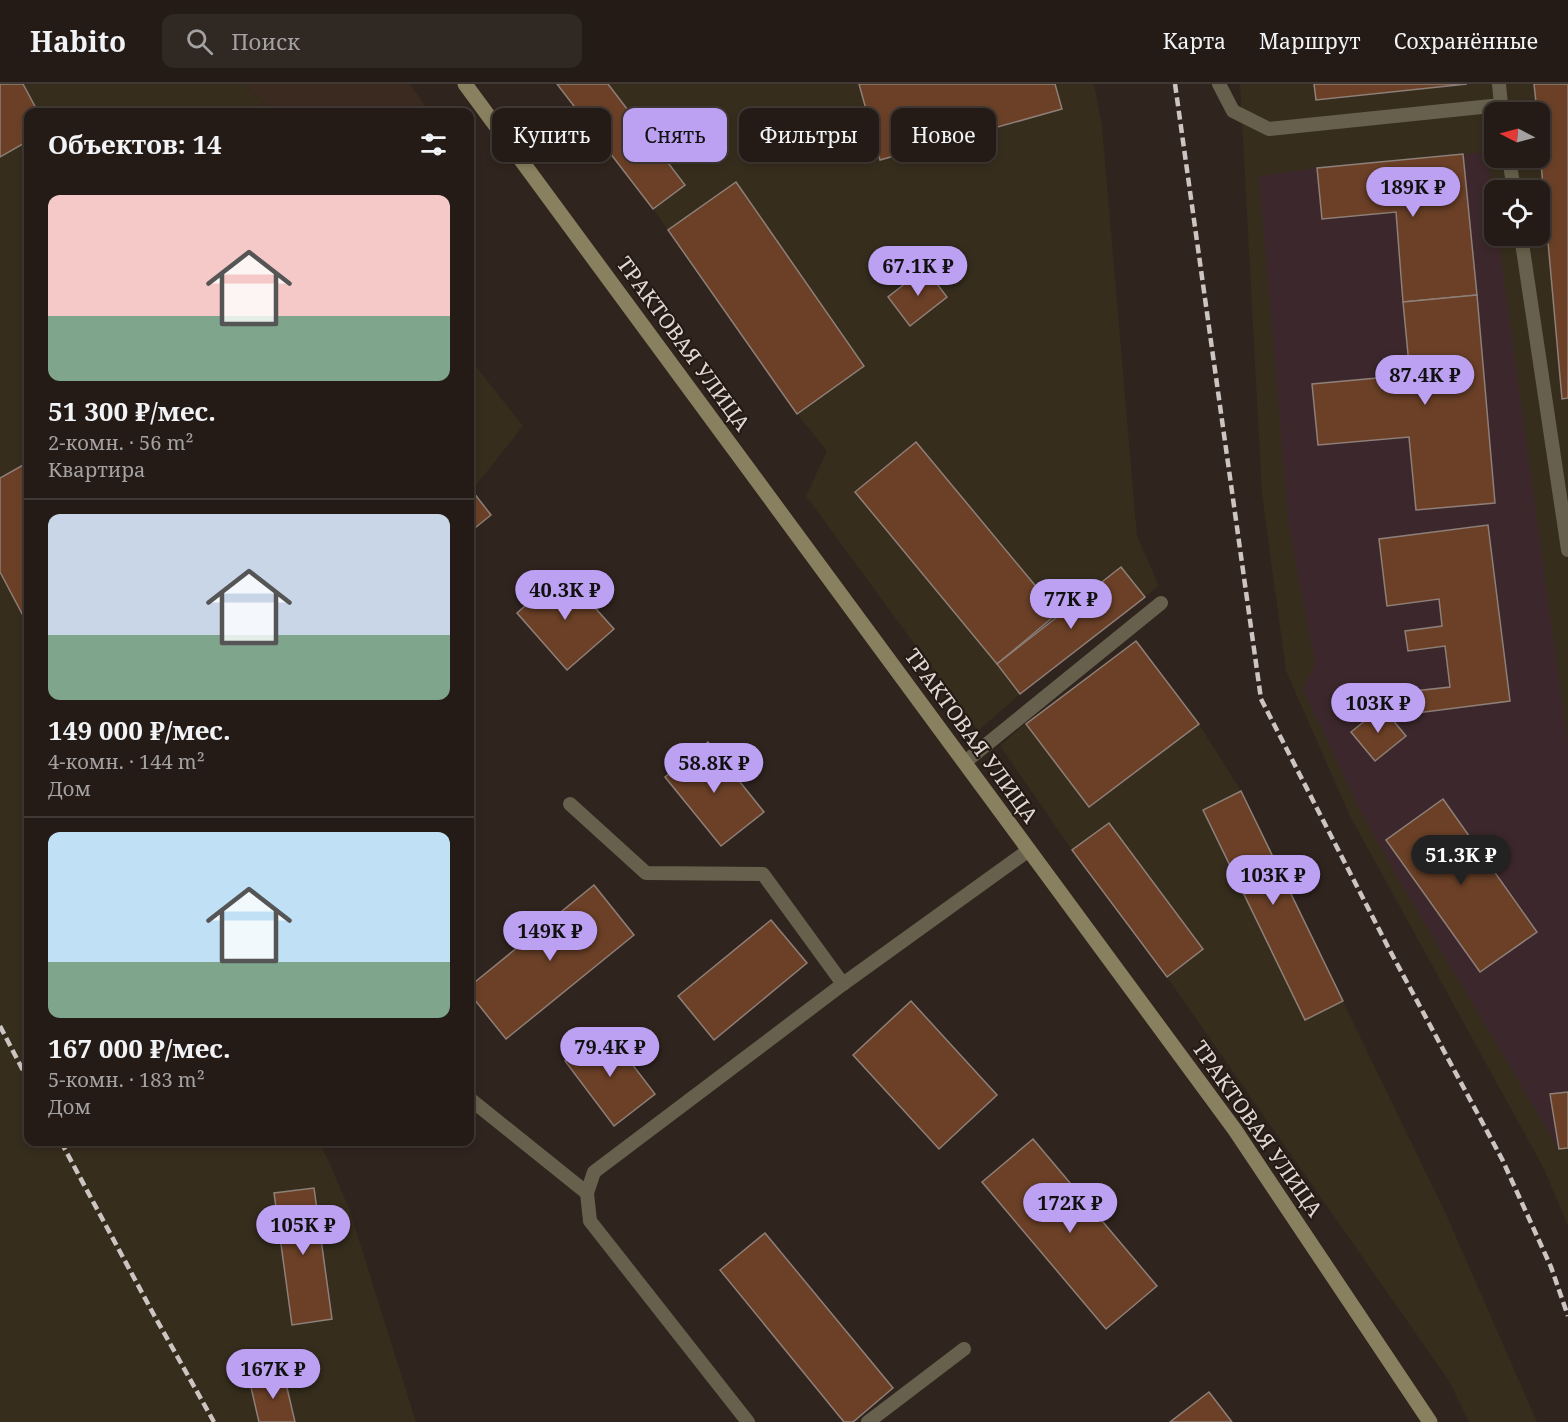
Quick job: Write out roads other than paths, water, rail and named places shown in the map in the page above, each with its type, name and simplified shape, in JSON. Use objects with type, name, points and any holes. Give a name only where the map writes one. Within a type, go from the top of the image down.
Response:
[{"type":"main road","name":"ТРАКТОВАЯ УЛИЦА","points":[[465,84],[1235,1130],[1430,1422]]},
{"type":"lane","points":[[1220,84],[1233,111],[1269,129],[1484,111]]},
{"type":"lane","points":[[1499,84],[1501,102]]},
{"type":"lane","points":[[1523,246],[1566,524],[1568,550]]},
{"type":"lane","points":[[965,762],[1161,603]]},
{"type":"lane","points":[[570,804],[646,873],[763,873],[843,984]]},
{"type":"lane","points":[[748,1422],[590,1221],[587,1193],[594,1172],[843,984],[1029,850]]},
{"type":"lane","points":[[474,1102],[587,1193]]},
{"type":"lane","points":[[868,1422],[964,1349]]},
{"type":"railway","points":[[1175,84],[1261,699],[1388,947],[1502,1159],[1551,1267],[1568,1316]]},
{"type":"railway","points":[[0,1026],[24,1072]]},
{"type":"railway","points":[[63,1146],[214,1422]]}]
